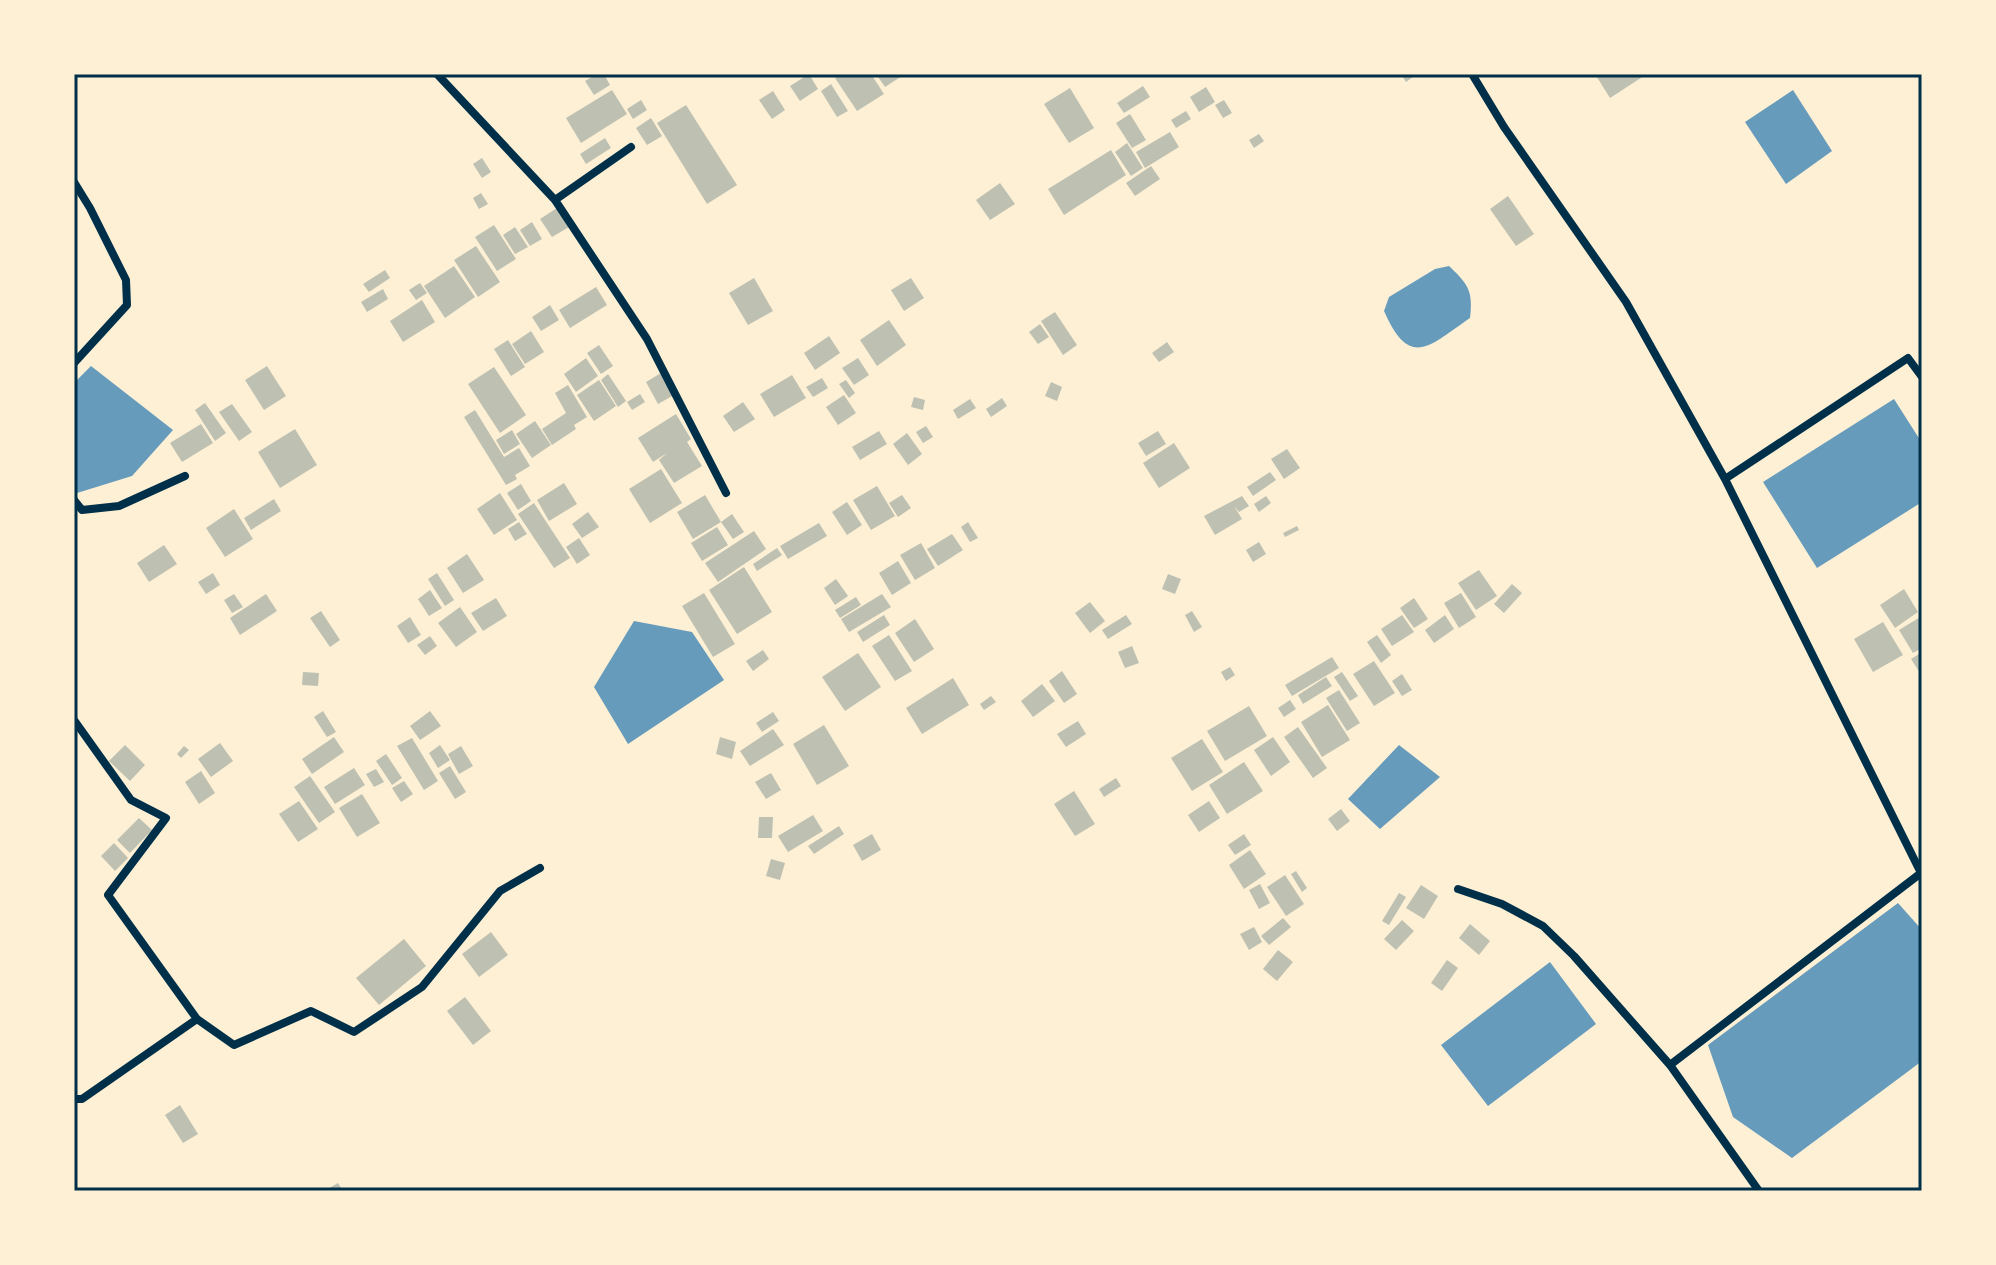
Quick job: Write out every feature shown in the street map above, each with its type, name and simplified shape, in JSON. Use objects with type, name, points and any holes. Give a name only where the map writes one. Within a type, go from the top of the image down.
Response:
[{"type":"street","points":[[437,74],[555,200],[647,339],[726,493]]},
{"type":"street","points":[[1472,74],[1504,127],[1626,302],[1725,479],[1921,873],[1670,1065]]},
{"type":"street","points":[[555,200],[631,147]]},
{"type":"street","points":[[74,182],[126,280],[127,305],[74,363]]},
{"type":"street","points":[[1725,479],[1908,358],[1922,377]]},
{"type":"street","points":[[74,500],[82,510],[119,506],[185,476]]},
{"type":"street","points":[[74,720],[131,800],[166,818],[108,895],[197,1019],[234,1045],[311,1011],[354,1032],[422,987],[500,891],[540,868]]},
{"type":"street","points":[[1458,889],[1502,904],[1543,926],[1574,956],[1670,1065],[1759,1191]]},
{"type":"street","points":[[74,1099],[82,1099],[197,1019]]},
{"type":"water","points":[[1793,90],[1832,151],[1786,184],[1745,122]]},
{"type":"water","points":[[1449,266],[1468,289],[1470,318],[1432,344],[1412,347],[1393,329],[1384,311],[1389,297],[1435,269]]},
{"type":"water","points":[[91,366],[173,430],[132,476],[77,493],[74,487],[74,383]]},
{"type":"water","points":[[1894,399],[1922,443],[1922,502],[1817,568],[1763,482]]},
{"type":"water","points":[[634,621],[692,632],[724,680],[628,744],[594,687]]},
{"type":"water","points":[[1399,745],[1440,777],[1380,829],[1348,799]]},
{"type":"water","points":[[1898,903],[1922,930],[1922,1061],[1792,1158],[1733,1117],[1708,1045]]},
{"type":"water","points":[[1550,962],[1596,1024],[1488,1106],[1441,1045]]},
{"type":"building","points":[[597,74],[604,74],[610,85],[594,95],[585,81]]},
{"type":"building","points":[[809,74],[818,89],[800,101],[790,86]]},
{"type":"building","points":[[841,74],[871,74],[884,94],[857,111],[835,78]]},
{"type":"building","points":[[876,74],[905,74],[885,87]]},
{"type":"building","points":[[1401,74],[1417,74],[1406,82]]},
{"type":"building","points":[[1595,74],[1647,74],[1610,98]]},
{"type":"building","points":[[831,84],[848,111],[837,117],[821,91]]},
{"type":"building","points":[[1143,86],[1150,97],[1124,113],[1117,103]]},
{"type":"building","points":[[1206,87],[1215,102],[1199,112],[1190,97]]},
{"type":"building","points":[[1070,88],[1094,128],[1069,143],[1044,104]]},
{"type":"building","points":[[612,90],[627,114],[581,143],[566,118]]},
{"type":"building","points":[[773,91],[785,110],[772,119],[759,100]]},
{"type":"building","points":[[641,100],[647,110],[633,119],[627,109]]},
{"type":"building","points":[[1224,100],[1232,113],[1223,118],[1215,105]]},
{"type":"building","points":[[686,105],[737,185],[707,204],[657,123]]},
{"type":"building","points":[[1186,111],[1191,119],[1176,128],[1171,120]]},
{"type":"building","points":[[1130,114],[1146,140],[1132,148],[1116,123]]},
{"type":"building","points":[[651,118],[662,136],[647,145],[636,128]]},
{"type":"building","points":[[1170,132],[1179,147],[1145,168],[1136,152]]},
{"type":"building","points":[[1259,134],[1264,141],[1254,148],[1249,140]]},
{"type":"building","points":[[605,138],[611,148],[586,164],[580,154]]},
{"type":"building","points":[[1127,143],[1143,168],[1131,176],[1115,152]]},
{"type":"building","points":[[1111,150],[1126,175],[1064,215],[1048,189]]},
{"type":"building","points":[[482,158],[491,172],[482,178],[473,164]]},
{"type":"building","points":[[1151,166],[1160,179],[1135,196],[1126,183]]},
{"type":"building","points":[[1000,183],[1015,204],[990,220],[976,200]]},
{"type":"building","points":[[481,193],[488,204],[479,209],[473,198]]},
{"type":"building","points":[[1508,196],[1534,234],[1516,246],[1490,209]]},
{"type":"building","points":[[557,208],[569,227],[552,237],[540,219]]},
{"type":"building","points":[[532,222],[542,239],[530,246],[520,230]]},
{"type":"building","points":[[494,225],[516,259],[497,271],[475,237]]},
{"type":"building","points":[[515,227],[528,247],[515,254],[503,235]]},
{"type":"building","points":[[476,246],[500,282],[478,297],[454,260]]},
{"type":"building","points":[[454,266],[475,297],[445,318],[424,286]]},
{"type":"building","points":[[385,270],[390,278],[369,292],[363,284]]},
{"type":"building","points":[[754,278],[773,311],[748,325],[729,293]]},
{"type":"building","points":[[911,278],[924,298],[904,311],[891,290]]},
{"type":"building","points":[[420,283],[427,293],[416,300],[409,290]]},
{"type":"building","points":[[596,287],[607,305],[570,328],[559,310]]},
{"type":"building","points":[[383,289],[388,299],[367,312],[361,302]]},
{"type":"building","points":[[422,300],[435,322],[403,342],[390,321]]},
{"type":"building","points":[[550,305],[559,320],[541,331],[532,317]]},
{"type":"building","points":[[1055,312],[1077,345],[1063,355],[1041,321]]},
{"type":"building","points":[[889,320],[906,345],[877,366],[860,340]]},
{"type":"building","points":[[1040,324],[1049,337],[1038,344],[1029,332]]},
{"type":"building","points":[[531,331],[544,352],[525,364],[512,344]]},
{"type":"building","points":[[829,336],[840,353],[815,370],[804,353]]},
{"type":"building","points":[[508,340],[525,367],[511,376],[494,349]]},
{"type":"building","points":[[1167,342],[1174,352],[1159,362],[1152,353]]},
{"type":"building","points":[[599,345],[613,366],[601,374],[587,353]]},
{"type":"building","points":[[586,358],[598,376],[576,392],[564,374]]},
{"type":"building","points":[[858,358],[869,375],[854,385],[842,368]]},
{"type":"building","points":[[267,366],[286,396],[264,410],[245,380]]},
{"type":"building","points":[[494,367],[526,415],[500,433],[468,384]]},
{"type":"building","points":[[661,373],[674,395],[658,404],[646,382]]},
{"type":"building","points":[[608,374],[626,401],[618,407],[601,380]]},
{"type":"building","points":[[792,375],[806,398],[774,417],[760,394]]},
{"type":"building","points":[[822,378],[828,388],[813,397],[806,387]]},
{"type":"building","points":[[599,380],[616,406],[594,421],[577,395]]},
{"type":"building","points":[[846,380],[855,393],[849,398],[839,384]]},
{"type":"building","points":[[1051,382],[1062,387],[1057,401],[1045,396]]},
{"type":"building","points":[[568,385],[587,417],[574,425],[576,429],[552,445],[542,429],[566,413],[555,393]]},
{"type":"building","points":[[640,394],[645,402],[632,410],[627,402]]},
{"type":"building","points":[[844,395],[856,413],[838,425],[826,407]]},
{"type":"building","points":[[914,397],[925,400],[923,410],[911,407]]},
{"type":"building","points":[[1002,398],[1007,406],[991,417],[986,409]]},
{"type":"building","points":[[970,399],[976,408],[958,419],[953,410]]},
{"type":"building","points":[[743,402],[755,419],[734,432],[723,416]]},
{"type":"building","points":[[205,403],[226,433],[215,441],[195,410]]},
{"type":"building","points":[[232,404],[252,432],[239,441],[219,412]]},
{"type":"building","points":[[475,410],[504,457],[519,448],[530,466],[506,485],[464,417]]},
{"type":"building","points":[[676,414],[691,439],[687,442],[702,466],[674,483],[659,460],[667,453],[653,462],[638,438]]},
{"type":"building","points":[[535,421],[551,445],[532,458],[516,434]]},
{"type":"building","points":[[201,424],[213,443],[182,462],[170,443]]},
{"type":"building","points":[[926,426],[933,437],[923,443],[916,432]]},
{"type":"building","points":[[295,429],[317,465],[280,488],[258,452]]},
{"type":"building","points":[[512,430],[520,444],[504,454],[496,440]]},
{"type":"building","points":[[879,431],[887,444],[860,460],[852,447]]},
{"type":"building","points":[[1158,431],[1166,444],[1146,456],[1138,443]]},
{"type":"building","points":[[907,433],[922,454],[908,465],[893,444]]},
{"type":"building","points":[[1174,443],[1190,468],[1159,488],[1143,463]]},
{"type":"building","points":[[1287,449],[1300,468],[1284,479],[1271,459]]},
{"type":"building","points":[[661,469],[682,503],[650,523],[629,489]]},
{"type":"building","points":[[1270,472],[1276,480],[1253,496],[1247,487]]},
{"type":"building","points":[[564,483],[577,504],[549,521],[537,500]]},
{"type":"building","points":[[521,484],[531,501],[518,510],[507,493]]},
{"type":"building","points":[[877,486],[895,516],[871,530],[853,500]]},
{"type":"building","points":[[500,493],[517,520],[494,535],[477,509]]},
{"type":"building","points":[[705,495],[721,522],[693,539],[677,512]]},
{"type":"building","points":[[902,495],[911,508],[898,517],[889,503]]},
{"type":"building","points":[[1242,496],[1249,506],[1239,512],[1234,506],[1242,519],[1215,535],[1204,516]]},
{"type":"building","points":[[1266,496],[1271,503],[1259,512],[1254,504]]},
{"type":"building","points":[[274,499],[281,511],[251,530],[244,518]]},
{"type":"building","points":[[847,502],[862,525],[847,535],[832,512]]},
{"type":"building","points":[[534,503],[570,558],[554,568],[518,514]]},
{"type":"building","points":[[234,509],[253,539],[225,557],[206,528]]},
{"type":"building","points":[[588,512],[599,527],[582,538],[572,524]]},
{"type":"building","points":[[732,514],[744,532],[733,539],[721,522]]},
{"type":"building","points":[[519,522],[527,534],[515,541],[508,529]]},
{"type":"building","points":[[968,522],[978,538],[970,542],[961,527]]},
{"type":"building","points":[[819,523],[827,536],[788,559],[780,546]]},
{"type":"building","points":[[1297,526],[1299,530],[1285,537],[1283,533]]},
{"type":"building","points":[[717,527],[728,545],[702,561],[691,543]]},
{"type":"building","points":[[754,531],[766,549],[718,582],[705,563]]},
{"type":"building","points":[[952,534],[963,550],[938,566],[927,549]]},
{"type":"building","points":[[579,538],[590,555],[577,564],[566,547]]},
{"type":"building","points":[[1259,542],[1266,554],[1253,562],[1246,550]]},
{"type":"building","points":[[921,543],[935,568],[915,580],[900,555]]},
{"type":"building","points":[[164,545],[177,564],[149,582],[137,563]]},
{"type":"building","points":[[777,548],[782,555],[757,571],[753,564]]},
{"type":"building","points":[[467,554],[484,580],[463,593],[447,568]]},
{"type":"building","points":[[898,561],[911,583],[892,595],[879,573]]},
{"type":"building","points":[[744,567],[772,612],[737,634],[709,590]]},
{"type":"building","points":[[1479,570],[1497,596],[1476,610],[1458,583]]},
{"type":"building","points":[[213,573],[220,585],[206,594],[198,582]]},
{"type":"building","points":[[437,573],[454,600],[445,606],[428,579]]},
{"type":"building","points":[[1168,574],[1181,579],[1175,594],[1162,589]]},
{"type":"building","points":[[836,579],[848,596],[835,605],[824,588]]},
{"type":"building","points":[[1512,584],[1522,593],[1504,613],[1494,604]]},
{"type":"building","points":[[1904,589],[1918,612],[1895,628],[1880,605]]},
{"type":"building","points":[[430,590],[442,608],[429,616],[418,599]]},
{"type":"building","points":[[704,593],[735,644],[713,657],[682,606]]},
{"type":"building","points":[[1461,593],[1476,617],[1459,628],[1444,603]]},
{"type":"building","points":[[234,594],[243,607],[232,613],[224,600]]},
{"type":"building","points":[[266,594],[277,611],[240,635],[230,618]]},
{"type":"building","points":[[882,594],[891,607],[849,632],[841,619]]},
{"type":"building","points":[[856,597],[861,605],[840,618],[835,610]]},
{"type":"building","points":[[496,598],[507,616],[483,631],[471,613]]},
{"type":"building","points":[[1414,598],[1428,619],[1414,628],[1400,608]]},
{"type":"building","points":[[1090,602],[1105,621],[1090,633],[1075,613]]},
{"type":"building","points":[[460,607],[477,632],[456,647],[438,623]]},
{"type":"building","points":[[321,611],[340,640],[330,647],[310,618]]},
{"type":"building","points":[[1192,611],[1202,627],[1194,632],[1185,615]]},
{"type":"building","points":[[884,615],[890,625],[863,642],[857,632]]},
{"type":"building","points":[[1126,615],[1132,624],[1108,639],[1102,630]]},
{"type":"building","points":[[1402,615],[1414,632],[1392,646],[1381,629]]},
{"type":"building","points":[[1445,615],[1454,629],[1434,643],[1425,630]]},
{"type":"building","points":[[1922,616],[1922,648],[1913,653],[1899,630]]},
{"type":"building","points":[[410,617],[421,635],[408,643],[397,626]]},
{"type":"building","points":[[915,619],[934,649],[914,662],[895,633]]},
{"type":"building","points":[[1883,622],[1903,655],[1873,672],[1854,639]]},
{"type":"building","points":[[889,635],[912,671],[895,681],[872,646]]},
{"type":"building","points":[[1377,635],[1391,655],[1381,663],[1367,642]]},
{"type":"building","points":[[430,636],[437,646],[425,655],[417,645]]},
{"type":"building","points":[[1132,646],[1139,663],[1125,668],[1118,652]]},
{"type":"building","points":[[763,650],[769,659],[753,671],[746,661]]},
{"type":"building","points":[[1922,652],[1922,676],[1911,659]]},
{"type":"building","points":[[858,653],[881,687],[845,711],[822,677]]},
{"type":"building","points":[[1332,657],[1339,668],[1292,696],[1285,685]]},
{"type":"building","points":[[1374,661],[1395,693],[1374,706],[1353,674]]},
{"type":"building","points":[[1230,667],[1235,675],[1226,681],[1221,672]]},
{"type":"building","points":[[1062,671],[1077,694],[1064,703],[1049,681]]},
{"type":"building","points":[[303,672],[319,673],[318,686],[302,685]]},
{"type":"building","points":[[1342,672],[1358,696],[1350,701],[1334,677]]},
{"type":"building","points":[[1402,674],[1412,690],[1402,696],[1392,681]]},
{"type":"building","points":[[1326,677],[1332,686],[1303,704],[1298,695]]},
{"type":"building","points":[[953,678],[969,705],[922,734],[906,708]]},
{"type":"building","points":[[1042,684],[1055,701],[1033,717],[1021,701]]},
{"type":"building","points":[[1339,690],[1360,723],[1347,731],[1326,698]]},
{"type":"building","points":[[991,696],[996,702],[984,710],[980,704]]},
{"type":"building","points":[[1290,700],[1296,709],[1284,717],[1278,708]]},
{"type":"building","points":[[1328,705],[1350,740],[1322,757],[1301,722]]},
{"type":"building","points":[[1249,706],[1267,736],[1225,761],[1207,731]]},
{"type":"building","points":[[323,711],[336,732],[327,737],[314,717]]},
{"type":"building","points":[[430,711],[441,726],[420,740],[410,726]]},
{"type":"building","points":[[773,712],[779,721],[762,732],[756,723]]},
{"type":"building","points":[[1078,721],[1086,734],[1066,747],[1057,734]]},
{"type":"building","points":[[824,725],[849,766],[817,785],[793,744]]},
{"type":"building","points":[[1298,727],[1327,768],[1313,778],[1284,737]]},
{"type":"building","points":[[773,729],[784,745],[750,766],[740,751]]},
{"type":"building","points":[[334,737],[344,752],[312,774],[302,759]]},
{"type":"building","points":[[720,737],[736,742],[732,759],[716,754]]},
{"type":"building","points":[[1273,737],[1290,762],[1271,776],[1254,750]]},
{"type":"building","points":[[412,738],[438,781],[424,790],[397,746]]},
{"type":"building","points":[[1202,739],[1223,772],[1192,791],[1171,758]]},
{"type":"building","points":[[220,743],[233,761],[211,777],[198,759]]},
{"type":"building","points":[[125,745],[145,765],[130,781],[109,761]]},
{"type":"building","points":[[440,745],[450,760],[438,768],[429,753]]},
{"type":"building","points":[[184,746],[189,750],[181,758],[177,754]]},
{"type":"building","points":[[461,746],[473,766],[459,774],[448,754]]},
{"type":"building","points":[[386,754],[402,778],[392,785],[376,761]]},
{"type":"building","points":[[1244,762],[1263,791],[1227,814],[1209,785]]},
{"type":"building","points":[[450,766],[466,792],[455,799],[439,773]]},
{"type":"building","points":[[354,768],[365,785],[335,804],[324,787]]},
{"type":"building","points":[[376,769],[384,782],[374,787],[366,774]]},
{"type":"building","points":[[201,771],[215,793],[199,804],[185,782]]},
{"type":"building","points":[[771,773],[781,790],[766,799],[755,782]]},
{"type":"building","points":[[310,776],[335,812],[319,823],[294,787]]},
{"type":"building","points":[[1116,778],[1121,786],[1104,797],[1099,789]]},
{"type":"building","points":[[404,781],[413,794],[401,802],[392,788]]},
{"type":"building","points":[[1074,791],[1095,824],[1075,836],[1054,804]]},
{"type":"building","points":[[362,794],[380,823],[357,837],[339,808]]},
{"type":"building","points":[[299,801],[318,829],[298,842],[279,814]]},
{"type":"building","points":[[1209,801],[1220,818],[1199,832],[1188,815]]},
{"type":"building","points":[[1341,809],[1350,821],[1337,831],[1328,819]]},
{"type":"building","points":[[813,815],[823,831],[788,852],[778,836]]},
{"type":"building","points":[[759,817],[773,817],[772,838],[758,838]]},
{"type":"building","points":[[139,818],[152,830],[130,853],[117,840]]},
{"type":"building","points":[[839,826],[844,834],[814,854],[808,846]]},
{"type":"building","points":[[872,834],[881,850],[862,861],[853,845]]},
{"type":"building","points":[[1244,834],[1251,845],[1235,855],[1228,845]]},
{"type":"building","points":[[114,843],[128,858],[115,871],[101,856]]},
{"type":"building","points":[[1250,850],[1266,874],[1244,889],[1229,865]]},
{"type":"building","points":[[771,859],[785,863],[780,880],[766,876]]},
{"type":"building","points":[[1296,871],[1307,888],[1302,892],[1291,874]]},
{"type":"building","points":[[1285,875],[1304,904],[1286,916],[1267,887]]},
{"type":"building","points":[[1260,884],[1270,903],[1259,909],[1249,890]]},
{"type":"building","points":[[1421,885],[1438,896],[1424,919],[1406,908]]},
{"type":"building","points":[[1399,893],[1406,897],[1389,925],[1382,921]]},
{"type":"building","points":[[1283,918],[1291,927],[1269,945],[1261,936]]},
{"type":"building","points":[[1402,920],[1414,931],[1396,950],[1384,939]]},
{"type":"building","points":[[1470,924],[1490,941],[1479,955],[1459,938]]},
{"type":"building","points":[[1254,927],[1262,942],[1249,950],[1240,934]]},
{"type":"building","points":[[491,932],[508,955],[479,977],[462,954]]},
{"type":"building","points":[[404,939],[426,966],[379,1005],[356,978]]},
{"type":"building","points":[[1278,950],[1293,962],[1277,981],[1263,969]]},
{"type":"building","points":[[1447,960],[1458,968],[1442,991],[1431,983]]},
{"type":"building","points":[[465,997],[491,1031],[473,1045],[447,1011]]},
{"type":"building","points":[[180,1105],[198,1134],[183,1143],[165,1115]]},
{"type":"building","points":[[338,1183],[343,1191],[324,1191]]}]
